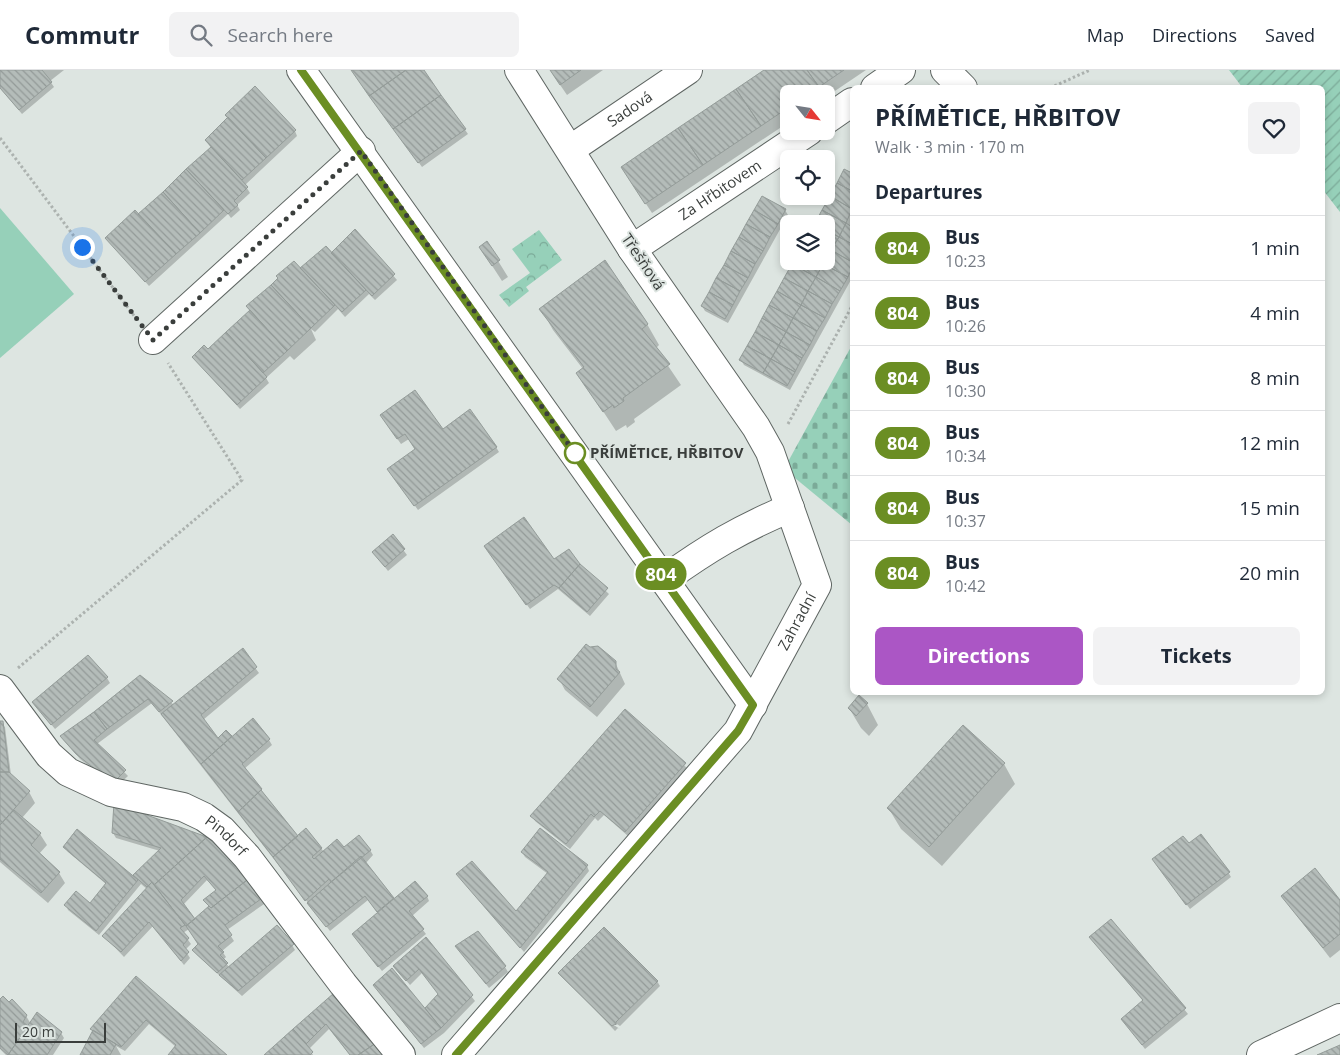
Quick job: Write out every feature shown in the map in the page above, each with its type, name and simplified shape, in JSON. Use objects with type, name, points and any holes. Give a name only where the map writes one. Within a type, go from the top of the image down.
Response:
[{"type":"street","points":[[301,70],[361,151],[753,705]]},
{"type":"street","name":"Třešňová","points":[[520,70],[632,248],[756,427],[770,452]]},
{"type":"street","name":"Sadová","points":[[571,149],[688,70]]},
{"type":"street","points":[[879,85],[901,70]]},
{"type":"street","points":[[945,70],[961,85]]},
{"type":"street","points":[[835,114],[850,103]]},
{"type":"street","name":"Za Hřbitovem","points":[[632,248],[795,140]]},
{"type":"street","points":[[153,340],[361,151]]},
{"type":"street","name":"Zahradní","points":[[456,1055],[738,731],[817,585],[770,452]]},
{"type":"street","points":[[665,579],[707,548],[749,525],[790,508]]},
{"type":"street","name":"Pindorf","points":[[8,680],[49,755],[68,772],[111,792],[182,807],[204,817],[222,830],[247,857],[343,984],[401,1055]]},
{"type":"street","points":[[1261,1055],[1340,1018]]},
{"type":"path","points":[[1057,85],[1090,70]]},
{"type":"path","points":[[0,138],[153,340],[242,480],[8,680]]},
{"type":"path","points":[[770,452],[850,310]]},
{"type":"green space","points":[[1229,70],[1340,70],[1340,212],[1325,193],[1325,85],[1240,85]]},
{"type":"green space","points":[[0,208],[74,294],[0,358]]},
{"type":"green space","points":[[539,230],[562,260],[526,287],[529,291],[509,307],[499,295],[530,273],[512,249]]},
{"type":"green space","points":[[850,349],[850,523],[784,469]]},
{"type":"building","points":[[0,70],[42,70],[52,82],[19,110],[0,88]]},
{"type":"building","points":[[351,70],[406,70],[369,96]]},
{"type":"building","points":[[406,70],[424,70],[441,95],[393,129],[369,96]]},
{"type":"building","points":[[550,70],[581,70],[560,85]]},
{"type":"building","points":[[764,70],[807,70],[818,85],[780,85],[780,113],[761,126],[736,89]]},
{"type":"building","points":[[807,70],[844,70],[822,85],[818,85]]},
{"type":"building","points":[[255,86],[296,130],[266,158],[225,115]]},
{"type":"building","points":[[736,89],[761,126],[703,165],[678,128]]},
{"type":"building","points":[[441,95],[466,129],[418,163],[393,129]]},
{"type":"building","points":[[228,117],[266,158],[242,180],[205,140]]},
{"type":"building","points":[[678,128],[703,165],[645,204],[621,167]]},
{"type":"building","points":[[211,147],[248,187],[234,201],[238,205],[228,214],[186,169]]},
{"type":"building","points":[[186,169],[224,210],[200,233],[163,192]]},
{"type":"building","points":[[844,169],[850,172],[850,190],[837,183]]},
{"type":"building","points":[[837,183],[850,190],[850,208],[835,199],[835,187]]},
{"type":"building","points":[[163,192],[200,233],[176,254],[138,214]]},
{"type":"building","points":[[762,196],[786,209],[783,215],[780,215],[778,224],[754,210]]},
{"type":"building","points":[[835,199],[850,208],[846,223],[835,217],[835,215],[822,210],[825,205],[835,205]]},
{"type":"building","points":[[135,210],[176,254],[145,282],[105,238]]},
{"type":"building","points":[[754,210],[778,224],[770,237],[746,224]]},
{"type":"building","points":[[822,210],[831,215],[819,215]]},
{"type":"building","points":[[835,217],[846,223],[839,237],[835,235]]},
{"type":"building","points":[[846,223],[850,226],[850,243],[839,237]]},
{"type":"building","points":[[746,224],[770,237],[763,251],[739,237]]},
{"type":"building","points":[[355,229],[395,274],[372,296],[331,253]]},
{"type":"building","points":[[835,235],[839,237],[835,244]]},
{"type":"building","points":[[739,237],[763,251],[755,264],[731,251]]},
{"type":"building","points":[[839,237],[850,243],[850,261],[835,252],[835,244]]},
{"type":"building","points":[[487,241],[500,260],[492,266],[479,247]]},
{"type":"building","points":[[326,246],[366,290],[342,312],[300,268]]},
{"type":"building","points":[[731,251],[755,264],[748,278],[724,265]]},
{"type":"building","points":[[835,252],[850,261],[848,277],[835,270]]},
{"type":"building","points":[[605,260],[648,324],[642,329],[670,364],[623,398],[624,401],[614,408],[613,405],[603,412],[576,373],[584,367],[539,309]]},
{"type":"building","points":[[294,261],[335,305],[311,328],[271,285],[278,278],[276,276]]},
{"type":"building","points":[[724,265],[748,278],[740,291],[716,278]]},
{"type":"building","points":[[789,270],[803,270],[816,277],[808,291],[784,278]]},
{"type":"building","points":[[803,270],[820,270],[816,277]]},
{"type":"building","points":[[820,270],[835,270],[848,277],[840,291],[816,277]]},
{"type":"building","points":[[816,277],[840,291],[832,304],[808,291]]},
{"type":"building","points":[[716,278],[740,291],[733,305],[709,292]]},
{"type":"building","points":[[784,278],[808,291],[801,305],[777,291]]},
{"type":"building","points":[[271,285],[311,328],[287,351],[246,306]]},
{"type":"building","points":[[777,291],[801,305],[793,318],[769,305]]},
{"type":"building","points":[[808,291],[832,304],[825,318],[801,305]]},
{"type":"building","points":[[709,292],[733,305],[725,319],[701,306]]},
{"type":"building","points":[[769,305],[793,318],[786,332],[762,318]]},
{"type":"building","points":[[801,305],[825,318],[817,331],[793,318]]},
{"type":"building","points":[[250,310],[287,351],[263,373],[226,332]]},
{"type":"building","points":[[762,318],[786,332],[779,345],[755,332]]},
{"type":"building","points":[[793,318],[817,331],[810,345],[786,332]]},
{"type":"building","points":[[226,332],[267,377],[237,405],[192,357],[204,345],[208,349]]},
{"type":"building","points":[[755,332],[779,345],[771,359],[747,346]]},
{"type":"building","points":[[786,332],[810,345],[802,358],[779,345]]},
{"type":"building","points":[[779,345],[802,358],[795,372],[771,359]]},
{"type":"building","points":[[747,346],[771,359],[763,373],[739,360]]},
{"type":"building","points":[[771,359],[795,372],[787,386],[763,373]]},
{"type":"building","points":[[415,390],[443,429],[470,409],[497,447],[414,506],[387,469],[415,449],[405,434],[397,439],[380,415]]},
{"type":"building","points":[[524,517],[554,559],[569,549],[580,564],[559,588],[554,585],[526,605],[484,546]]},
{"type":"building","points":[[393,534],[405,549],[385,567],[372,552]]},
{"type":"building","points":[[580,564],[608,588],[587,612],[559,588]]},
{"type":"building","points":[[586,644],[590,647],[598,646],[616,661],[616,669],[620,672],[590,707],[557,679]]},
{"type":"building","points":[[243,648],[257,667],[201,715],[218,738],[226,730],[232,736],[201,764],[161,714]]},
{"type":"building","points":[[88,655],[108,677],[51,725],[32,702]]},
{"type":"building","points":[[140,675],[173,701],[159,712],[148,699],[107,729],[94,712]]},
{"type":"building","points":[[859,695],[868,703],[856,716],[848,708]]},
{"type":"building","points":[[625,709],[686,763],[625,832],[600,811],[594,817],[591,814],[566,844],[530,816]]},
{"type":"building","points":[[94,712],[107,729],[94,740],[126,770],[113,783],[76,754],[60,736]]},
{"type":"building","points":[[253,718],[270,739],[242,764],[262,789],[238,812],[201,764]]},
{"type":"building","points":[[0,721],[3,721],[9,772],[0,772]]},
{"type":"building","points":[[963,725],[1005,763],[929,847],[887,808]]},
{"type":"building","points":[[0,772],[9,772],[30,791],[0,825]]},
{"type":"building","points":[[261,790],[298,836],[273,857],[238,812]]},
{"type":"building","points":[[114,803],[207,837],[154,885],[152,882],[147,887],[133,875],[161,848],[112,833]]},
{"type":"building","points":[[14,810],[41,833],[31,845],[60,872],[41,893],[0,859],[0,825]]},
{"type":"building","points":[[306,828],[322,848],[312,857],[314,859],[337,839],[344,847],[359,835],[371,850],[331,882],[329,879],[305,901],[273,857]]},
{"type":"building","points":[[540,828],[588,865],[520,948],[456,874],[472,861],[516,911],[548,872],[521,852]]},
{"type":"building","points":[[77,829],[138,880],[96,931],[64,905],[76,891],[90,903],[106,883],[63,847]]},
{"type":"building","points":[[1201,834],[1230,872],[1186,905],[1152,859],[1183,836],[1189,843]]},
{"type":"building","points":[[207,837],[251,877],[211,908],[203,900],[216,890],[204,876],[181,900],[195,919],[186,926],[154,885]]},
{"type":"building","points":[[361,856],[394,898],[377,912],[365,896],[326,927],[307,903]]},
{"type":"building","points":[[1315,868],[1340,900],[1340,934],[1323,948],[1281,896]]},
{"type":"building","points":[[251,877],[265,896],[225,925],[232,935],[218,946],[224,952],[220,955],[228,963],[217,973],[192,950],[198,944],[186,926],[209,906],[211,908]]},
{"type":"building","points":[[415,881],[428,896],[409,911],[424,929],[378,967],[352,934]]},
{"type":"building","points":[[152,882],[185,925],[180,928],[189,938],[183,945],[189,952],[181,961],[149,922],[121,952],[102,936]]},
{"type":"building","points":[[1111,919],[1186,1008],[1142,1045],[1121,1019],[1143,1000],[1089,937]]},
{"type":"building","points":[[277,925],[294,944],[238,991],[219,975]]},
{"type":"building","points":[[604,927],[658,981],[616,1022],[616,1025],[612,1026],[558,973]]},
{"type":"building","points":[[478,931],[506,966],[486,984],[455,946]]},
{"type":"building","points":[[426,937],[473,995],[441,1028],[425,1008],[438,994],[419,969],[406,981],[393,966]]},
{"type":"building","points":[[392,968],[441,1028],[421,1044],[373,985]]},
{"type":"building","points":[[136,976],[227,1055],[168,1055],[176,1045],[146,1020],[121,1047],[90,1029]]},
{"type":"building","points":[[334,993],[376,1043],[358,1055],[350,1055],[326,1024],[306,1044],[293,1029]]},
{"type":"building","points":[[3,996],[9,1002],[12,999],[27,1015],[23,1022],[28,1026],[8,1055],[0,1048],[0,999]]},
{"type":"building","points":[[37,1012],[62,1032],[47,1055],[8,1055]]},
{"type":"building","points":[[293,1029],[313,1052],[310,1055],[264,1055]]},
{"type":"building","points":[[93,1030],[116,1044],[110,1055],[80,1055]]},
{"type":"building","points":[[376,1043],[386,1055],[358,1055]]},
{"type":"building","points":[[1340,1045],[1340,1055],[1317,1055]]},
{"type":"bus line","name":"804","points":[[301,70],[372,167],[753,705],[738,731],[456,1055]]},
{"type":"place","name":"PŘÍMĚTICE, HŘBITOV","points":[[575,453]]},
{"type":"route","points":[[82,247],[153,340],[361,151],[576,455],[575,453]]}]
